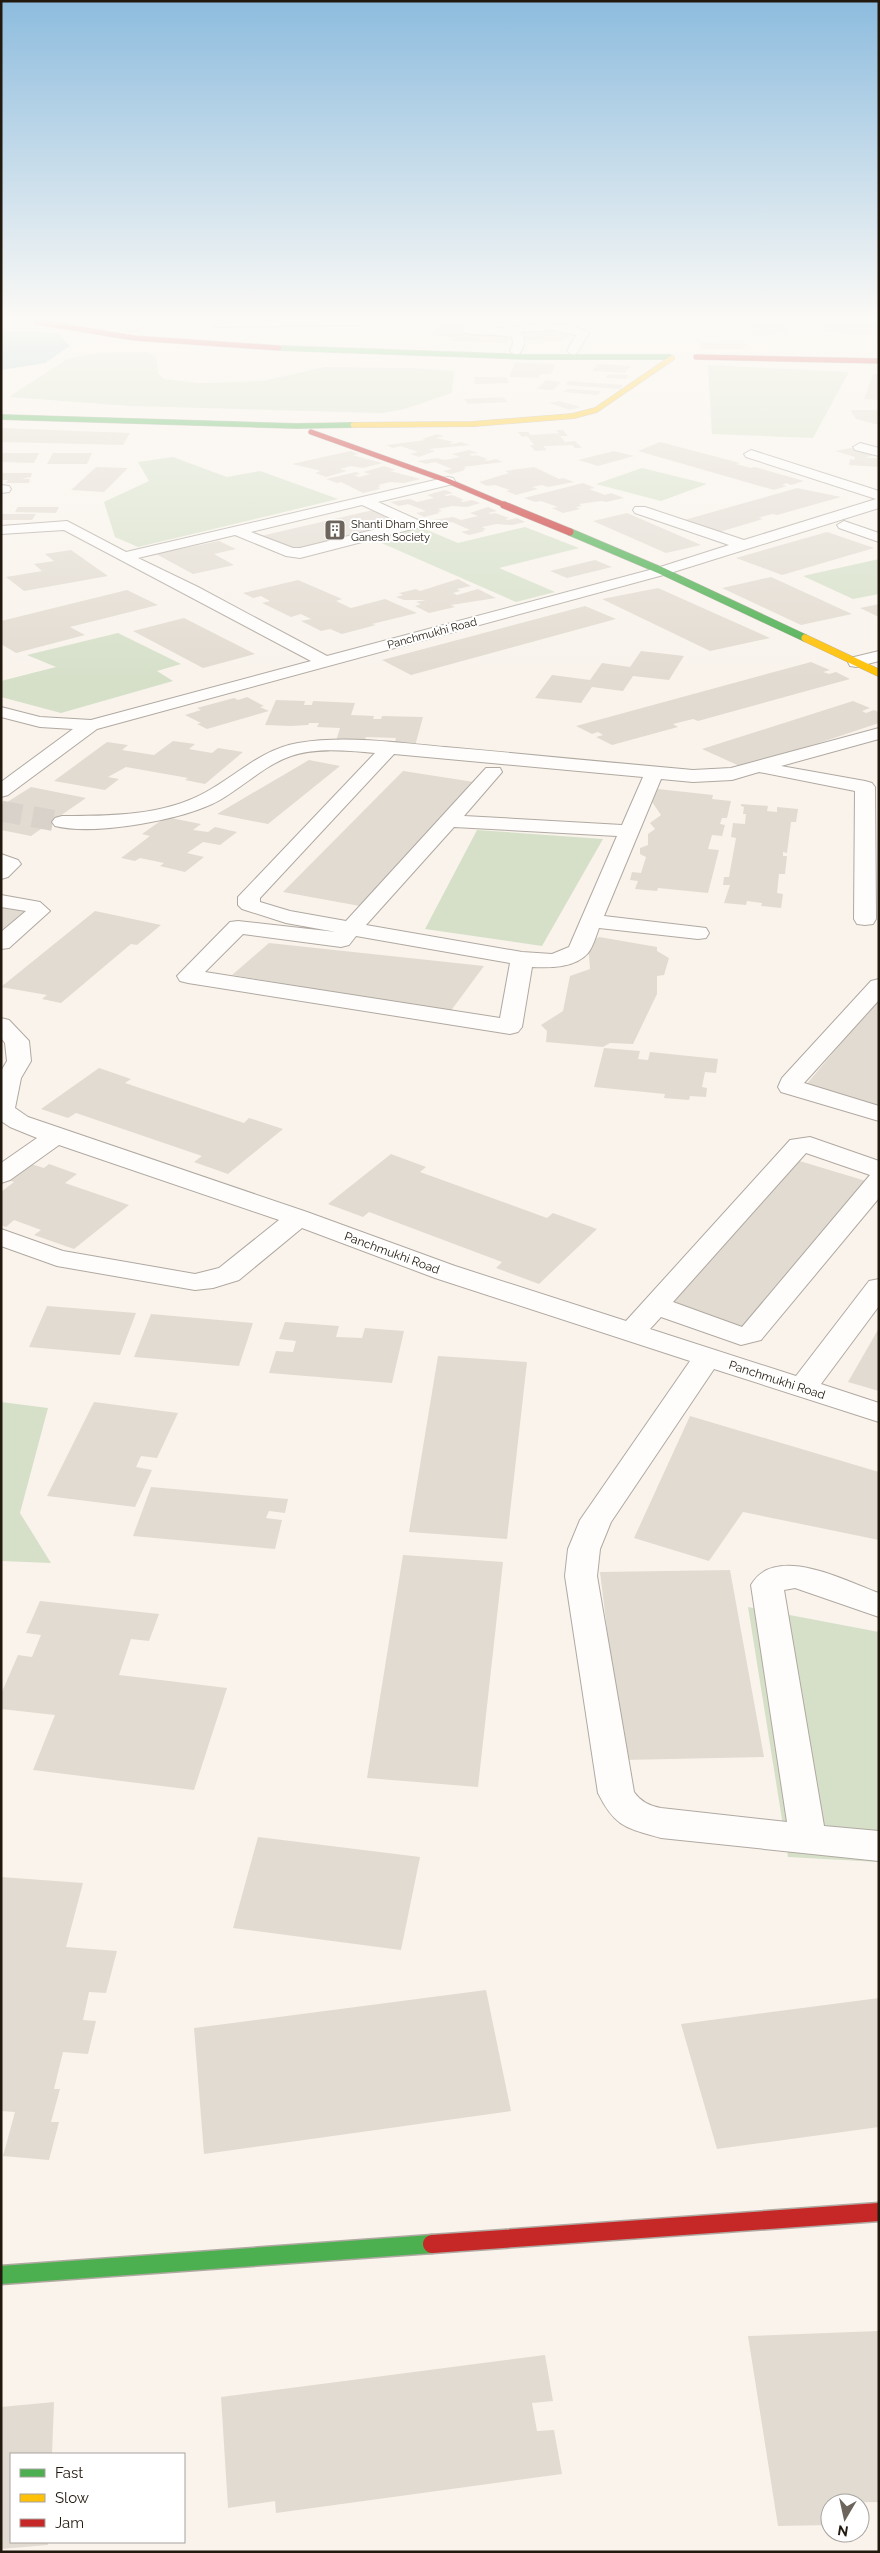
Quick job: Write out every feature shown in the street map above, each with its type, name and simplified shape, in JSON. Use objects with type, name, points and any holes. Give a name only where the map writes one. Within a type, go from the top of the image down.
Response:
[{"type":"street","points":[[338,441],[448,481],[662,571],[879,673]]},
{"type":"street","points":[[860,447],[879,452]]},
{"type":"street","points":[[751,454],[879,496]]},
{"type":"street","points":[[124,557],[448,481]]},
{"type":"street","points":[[237,531],[291,553],[300,553],[415,524],[364,501]]},
{"type":"street","name":"Panchmukhi Road","points":[[1,791],[91,725],[662,571],[879,504]]},
{"type":"street","points":[[640,510],[746,546]]},
{"type":"street","points":[[1,530],[67,525],[324,662]]},
{"type":"street","points":[[844,525],[879,538]]},
{"type":"street","points":[[9,545],[26,534],[74,529]]},
{"type":"street","points":[[856,662],[879,656]]},
{"type":"street","points":[[1,712],[40,722],[91,725]]},
{"type":"street","points":[[62,822],[95,822],[124,819],[184,808],[209,798],[278,755],[296,750],[327,747],[388,749],[693,776],[732,774],[759,768],[879,733]]},
{"type":"street","points":[[388,749],[249,898],[249,905],[267,911],[351,928],[522,959],[550,962],[569,959],[579,950],[654,773]]},
{"type":"street","points":[[759,768],[865,787],[865,919]]},
{"type":"street","points":[[493,772],[341,940],[238,927],[188,976],[510,1027],[522,959]]},
{"type":"street","points":[[448,821],[629,831]]},
{"type":"street","points":[[1,860],[11,864],[1,873]]},
{"type":"street","points":[[1,901],[33,906],[39,911],[1,944]]},
{"type":"street","points":[[591,921],[698,933]]},
{"type":"street","points":[[879,986],[791,1083],[790,1087],[879,1114]]},
{"type":"street","name":"Panchmukhi Road","points":[[1,1025],[16,1041],[19,1061],[8,1078],[1,1110],[19,1122],[298,1218],[445,1272],[630,1334],[879,1413]]},
{"type":"street","points":[[1,1175],[56,1136]]},
{"type":"street","points":[[630,1334],[799,1145],[810,1144],[879,1170]]},
{"type":"street","points":[[654,1306],[741,1336],[750,1334],[879,1181]]},
{"type":"street","points":[[1,1237],[57,1258],[195,1282],[213,1280],[229,1274],[298,1218]]},
{"type":"street","points":[[802,1389],[879,1288]]},
{"type":"street","points":[[707,1358],[596,1520],[584,1549],[581,1576],[616,1793],[622,1807],[645,1819],[879,1846]]},
{"type":"street","points":[[808,1839],[767,1585],[778,1578],[797,1576],[879,1605]]},
{"type":"street","points":[[1,2275],[879,2212]]},
{"type":"green space","points":[[173,457],[227,477],[260,471],[338,499],[138,547],[115,537],[104,502],[149,481],[138,462]]},
{"type":"green space","points":[[642,468],[707,484],[661,501],[596,484]]},
{"type":"green space","points":[[420,527],[458,543],[525,527],[579,548],[499,568],[555,592],[516,602],[370,538]]},
{"type":"green space","points":[[879,559],[879,594],[853,599],[803,576]]},
{"type":"green space","points":[[118,633],[181,664],[157,671],[173,681],[61,713],[1,697],[1,681],[56,667],[27,655]]},
{"type":"green space","points":[[477,830],[603,839],[542,946],[425,929]]},
{"type":"green space","points":[[1,1402],[48,1408],[20,1513],[51,1563],[1,1561]]},
{"type":"green space","points":[[748,1607],[879,1632],[879,1862],[788,1857]]},
{"type":"building","points":[[1,441],[125,441],[123,445]]},
{"type":"building","points":[[417,441],[450,441],[454,442],[449,443],[452,444],[461,442],[470,445],[429,449],[435,451],[419,457],[410,454],[418,452],[401,446],[393,448],[386,445]]},
{"type":"building","points":[[531,441],[575,441],[582,448],[575,448],[572,445],[543,446],[547,450],[535,451],[530,445],[534,445]]},
{"type":"building","points":[[660,442],[804,481],[791,485],[786,483],[782,485],[787,486],[774,490],[638,451]]},
{"type":"building","points":[[851,448],[874,455],[865,458],[879,458],[879,467],[849,465],[850,459],[854,460],[855,457],[835,451]]},
{"type":"building","points":[[469,450],[478,453],[469,454],[472,456],[476,455],[488,459],[484,460],[487,461],[496,459],[503,462],[463,467],[467,468],[451,474],[443,471],[452,469],[435,462],[426,464],[417,461],[437,458],[444,460],[460,457],[452,454]]},
{"type":"building","points":[[350,451],[359,454],[352,455],[383,463],[363,468],[351,466],[340,469],[347,471],[326,477],[315,473],[321,471],[292,464]]},
{"type":"building","points":[[614,451],[634,456],[598,466],[578,460]]},
{"type":"building","points":[[1,453],[39,453],[34,463],[1,462]]},
{"type":"building","points":[[53,453],[92,453],[87,464],[47,464]]},
{"type":"building","points":[[384,466],[396,470],[390,471],[421,479],[404,483],[390,482],[378,485],[381,486],[378,487],[380,489],[363,493],[341,482],[337,483],[326,479],[356,472],[360,474],[354,475],[359,477],[370,474],[363,472]]},
{"type":"building","points":[[96,467],[128,468],[104,492],[71,490]]},
{"type":"building","points":[[534,467],[559,479],[563,478],[574,482],[548,487],[542,485],[532,487],[538,489],[516,495],[506,491],[510,490],[495,485],[487,486],[479,482],[509,473],[505,471]]},
{"type":"building","points":[[1,473],[32,473],[31,477],[22,479],[30,479],[29,483],[6,483],[8,480],[1,480]]},
{"type":"building","points":[[583,483],[595,488],[589,489],[605,495],[611,493],[624,498],[606,502],[579,504],[582,506],[576,507],[580,509],[563,513],[552,508],[558,507],[524,498]]},
{"type":"building","points":[[797,488],[841,497],[777,515],[772,514],[758,518],[763,519],[716,533],[700,528],[705,526],[681,521]]},
{"type":"building","points":[[445,490],[453,493],[444,495],[452,495],[464,500],[460,501],[472,500],[480,503],[467,507],[452,506],[438,509],[442,511],[424,517],[416,513],[426,511],[408,504],[399,506],[390,502],[410,499],[417,502],[434,498],[427,495]]},
{"type":"building","points":[[18,507],[59,507],[56,513],[15,512]]},
{"type":"building","points":[[488,507],[497,511],[488,513],[495,513],[509,518],[505,519],[508,520],[517,518],[525,522],[482,527],[486,529],[482,530],[485,531],[469,535],[461,532],[470,530],[452,522],[442,524],[433,520],[453,517],[461,520],[478,516],[470,513]]},
{"type":"building","name":"Shanti Dham Shree Ganesh Society","points":[[373,510],[409,524],[297,551],[261,536]]},
{"type":"building","points":[[627,513],[701,545],[666,553],[593,521]]},
{"type":"building","points":[[1,514],[36,514],[32,520],[1,520]]},
{"type":"building","points":[[827,532],[874,548],[782,575],[736,558]]},
{"type":"building","points":[[219,541],[236,549],[214,554],[234,565],[193,574],[156,554]]},
{"type":"building","points":[[71,550],[108,576],[24,591],[6,577],[42,571],[34,564],[54,561],[45,554]]},
{"type":"building","points":[[595,560],[612,567],[567,578],[550,571]]},
{"type":"building","points":[[771,577],[852,614],[801,625],[722,588]]},
{"type":"building","points":[[458,579],[471,586],[457,589],[460,591],[453,593],[457,595],[478,589],[496,598],[451,605],[455,607],[429,613],[415,606],[421,604],[416,602],[426,600],[404,600],[396,597],[403,595],[399,593],[416,589],[420,591]]},
{"type":"building","points":[[298,580],[342,599],[336,601],[351,608],[385,599],[417,613],[372,624],[376,625],[342,634],[330,629],[321,631],[301,621],[311,619],[301,614],[291,617],[262,603],[270,601],[261,596],[253,598],[243,593]]},
{"type":"building","points":[[658,588],[770,638],[710,651],[602,599]]},
{"type":"building","points":[[127,590],[158,605],[70,627],[85,635],[16,653],[1,644],[1,621]]},
{"type":"building","points":[[879,604],[879,617],[860,608]]},
{"type":"building","points":[[585,606],[616,619],[411,675],[382,660]]},
{"type":"building","points":[[184,618],[255,654],[203,668],[133,631]]},
{"type":"building","points":[[641,651],[684,656],[669,680],[633,676],[623,691],[592,687],[581,703],[535,698],[552,675],[590,680],[602,663],[630,667]]},
{"type":"building","points":[[811,662],[830,670],[823,672],[829,674],[836,672],[850,679],[698,721],[693,719],[673,724],[678,727],[612,745],[596,737],[603,735],[598,732],[592,734],[576,726]]},
{"type":"building","points":[[247,697],[264,706],[260,707],[269,711],[207,729],[197,724],[201,723],[185,715],[201,710],[197,708],[234,698],[238,700]]},
{"type":"building","points":[[276,700],[305,701],[304,705],[312,705],[313,701],[355,703],[351,715],[374,716],[373,719],[381,719],[382,716],[423,717],[415,746],[394,745],[396,738],[366,737],[364,742],[336,741],[340,728],[317,727],[319,723],[291,726],[265,725]]},
{"type":"building","points":[[853,701],[870,708],[862,711],[866,713],[874,710],[879,712],[879,723],[744,768],[702,749]]},
{"type":"building","points":[[173,741],[195,744],[189,749],[212,753],[218,748],[243,752],[205,784],[185,780],[188,778],[126,767],[108,777],[119,779],[105,790],[54,781],[107,742],[128,745],[122,750],[154,755]]},
{"type":"building","points":[[309,760],[340,766],[268,824],[217,814]]},
{"type":"building","points":[[403,771],[474,782],[360,906],[283,892]]},
{"type":"building","points":[[31,787],[86,798],[31,836],[1,830],[1,806]]},
{"type":"building","points":[[658,789],[713,795],[712,799],[731,801],[727,818],[722,818],[720,824],[725,825],[722,836],[712,835],[708,849],[719,850],[708,893],[658,888],[657,891],[635,889],[638,881],[630,880],[632,872],[641,873],[646,857],[640,854],[640,848],[648,845],[648,834],[655,829],[650,823],[661,815],[652,802]]},
{"type":"building","points":[[741,804],[768,806],[767,811],[777,812],[777,807],[798,809],[796,822],[791,822],[787,853],[783,852],[783,856],[787,856],[785,874],[779,874],[777,893],[783,894],[781,908],[761,906],[762,903],[747,901],[746,905],[724,903],[730,885],[723,885],[724,877],[729,877],[736,838],[731,837],[733,823],[745,824],[746,814],[743,814],[744,807]]},
{"type":"building","points":[[166,817],[201,824],[193,830],[208,832],[215,827],[237,832],[220,845],[203,842],[187,853],[204,857],[185,872],[160,866],[164,863],[140,858],[135,861],[121,858],[150,836],[142,834]]},
{"type":"building","points":[[1,906],[29,910],[1,935]]},
{"type":"building","points":[[95,911],[161,925],[137,945],[131,944],[61,1003],[42,999],[47,995],[1,987]]},
{"type":"building","points":[[599,937],[657,947],[657,951],[669,958],[664,975],[657,976],[657,994],[633,1044],[610,1043],[603,1047],[546,1042],[547,1031],[541,1025],[563,1011],[570,976],[590,969],[588,943]]},
{"type":"building","points":[[269,943],[484,966],[450,1012],[232,975]]},
{"type":"building","points":[[879,998],[879,1106],[805,1086]]},
{"type":"building","points":[[604,1048],[640,1051],[638,1059],[648,1060],[650,1052],[718,1059],[716,1073],[705,1072],[702,1087],[707,1088],[706,1097],[690,1096],[689,1100],[664,1098],[665,1094],[594,1087]]},
{"type":"building","points":[[99,1068],[131,1079],[125,1083],[244,1123],[249,1118],[283,1129],[228,1174],[194,1162],[202,1156],[76,1113],[68,1118],[41,1109]]},
{"type":"building","points":[[391,1154],[426,1167],[420,1172],[547,1218],[553,1213],[597,1229],[539,1284],[496,1268],[502,1262],[369,1212],[363,1217],[328,1204]]},
{"type":"building","points":[[793,1159],[866,1181],[744,1330],[666,1303]]},
{"type":"building","points":[[28,1163],[44,1168],[49,1164],[77,1174],[65,1183],[129,1205],[74,1249],[34,1235],[41,1230],[14,1220],[6,1227],[1,1225],[1,1192],[14,1182],[5,1179]]},
{"type":"building","points":[[47,1306],[136,1313],[120,1355],[29,1347]]},
{"type":"building","points":[[151,1314],[253,1323],[239,1366],[134,1357]]},
{"type":"building","points":[[285,1322],[339,1326],[336,1337],[362,1338],[365,1328],[404,1331],[392,1383],[269,1373],[276,1351],[293,1352],[296,1341],[279,1339]]},
{"type":"building","points":[[879,1328],[879,1391],[848,1382]]},
{"type":"building","points":[[438,1356],[527,1362],[507,1539],[409,1532]]},
{"type":"building","points":[[94,1402],[178,1413],[157,1458],[141,1456],[136,1467],[152,1470],[135,1507],[47,1496]]},
{"type":"building","points":[[690,1416],[879,1472],[879,1540],[743,1512],[709,1561],[634,1538]]},
{"type":"building","points":[[151,1487],[288,1499],[285,1513],[269,1511],[266,1518],[282,1520],[275,1549],[133,1536]]},
{"type":"building","points":[[403,1555],[503,1562],[478,1787],[367,1778]]},
{"type":"building","points":[[730,1570],[764,1757],[623,1760],[600,1572]]},
{"type":"building","points":[[40,1601],[159,1614],[149,1641],[131,1639],[119,1675],[227,1688],[194,1790],[33,1770],[55,1715],[1,1709],[1,1694],[18,1655],[32,1657],[41,1635],[26,1633]]},
{"type":"building","points":[[258,1837],[420,1857],[401,1950],[233,1928]]},
{"type":"building","points":[[1,1877],[83,1883],[66,1947],[117,1951],[106,1993],[89,1992],[83,2020],[96,2021],[88,2054],[63,2052],[54,2089],[60,2089],[51,2122],[59,2122],[49,2160],[3,2156],[15,2112],[1,2111]]},
{"type":"building","points":[[486,1990],[511,2111],[204,2154],[194,2028]]},
{"type":"building","points":[[879,1998],[879,2127],[717,2149],[681,2024]]},
{"type":"building","points":[[879,2331],[879,2502],[870,2502],[870,2493],[820,2493],[820,2525],[778,2526],[748,2336]]},
{"type":"building","points":[[545,2355],[553,2401],[532,2403],[537,2431],[554,2430],[562,2474],[276,2513],[275,2501],[228,2508],[221,2397]]},
{"type":"building","points":[[54,2402],[52,2453],[10,2453],[10,2543],[48,2543],[48,2545],[1,2549],[1,2407]]},
{"type":"tunnel","points":[[1,811],[62,822]]},
{"type":"traffic: fast","points":[[570,532],[662,571],[805,638]]},
{"type":"traffic: fast","points":[[1,2275],[432,2244]]},
{"type":"traffic: slow","points":[[805,638],[879,673]]},
{"type":"traffic: jam","points":[[337,441],[448,481],[570,532]]},
{"type":"traffic: jam","points":[[432,2244],[879,2212]]},
{"type":"place","name":"Shanti Dham Shree Ganesh Society","points":[[335,530]]}]
